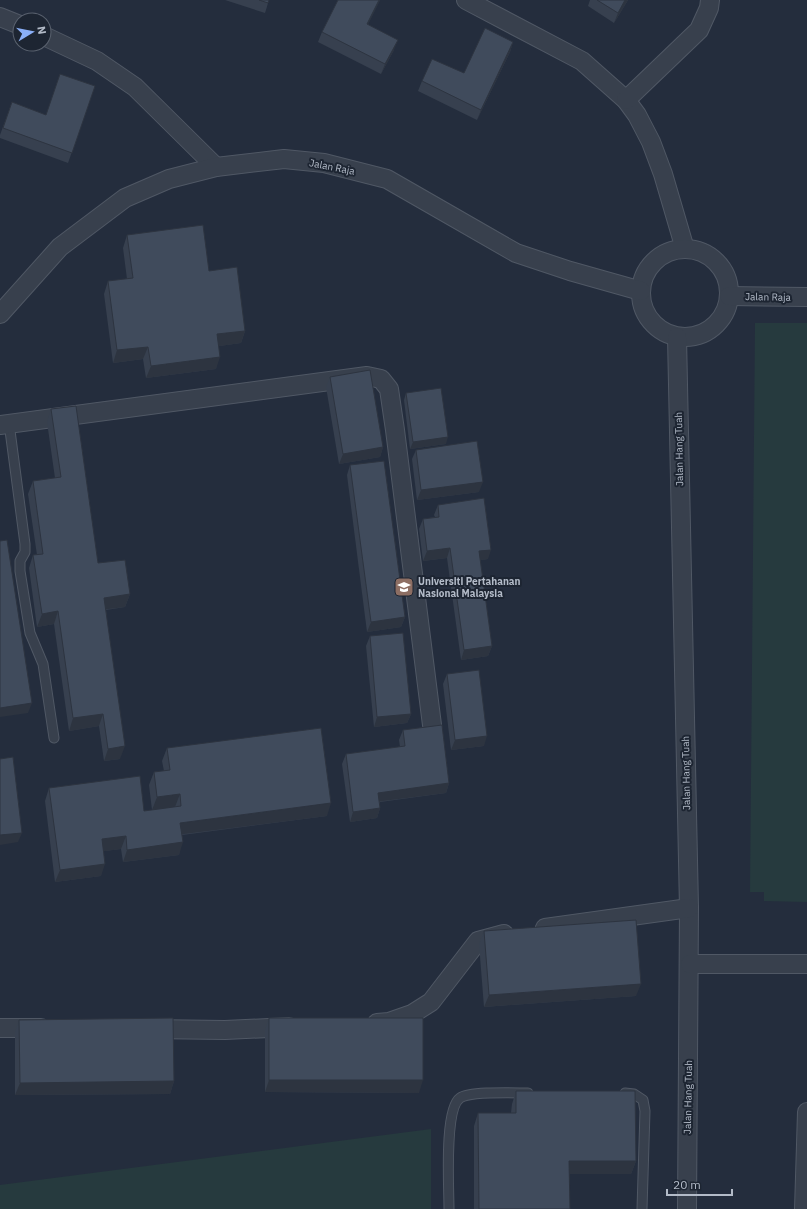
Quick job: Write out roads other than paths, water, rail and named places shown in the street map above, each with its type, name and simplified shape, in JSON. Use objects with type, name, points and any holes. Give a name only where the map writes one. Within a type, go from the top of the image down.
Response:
[{"type":"street","points":[[466,0],[582,61],[626,100],[637,115],[651,142],[663,174],[685,249]]},
{"type":"street","points":[[626,100],[699,30],[709,8],[710,0]]},
{"type":"street","points":[[0,17],[12,22]]},
{"type":"street","points":[[52,40],[97,60],[135,87],[216,167]]},
{"type":"street","name":"Jalan Raja","points":[[0,314],[60,247],[126,198],[169,178],[216,167],[284,159],[324,163],[388,179],[516,253],[570,271],[641,291]]},
{"type":"street","points":[[685,249],[699,251],[712,258],[721,269],[727,282],[729,296],[726,311],[717,323],[706,332],[692,337],[677,337],[662,331],[650,320],[643,307],[641,291],[644,278],[655,261],[672,251],[685,249]]},
{"type":"street","name":"Jalan Raja","points":[[729,296],[807,297]]},
{"type":"street","name":"Jalan Hang Tuah","points":[[677,337],[690,964],[687,1209]]},
{"type":"street","points":[[5,424],[367,376],[381,379],[388,389],[394,424],[432,725]]},
{"type":"street","points":[[358,1023],[389,1022],[412,1014],[430,1002],[478,941],[503,934],[522,931],[689,908]]},
{"type":"street","points":[[690,964],[807,964]]},
{"type":"street","points":[[132,1029],[225,1030],[303,1026]]},
{"type":"street","points":[[0,1028],[54,1028]]},
{"type":"street","points":[[804,1209],[807,1112]]},
{"type":"lane","points":[[5,424],[25,544],[25,552],[20,561],[20,571],[30,633],[43,664],[54,738]]},
{"type":"lane","points":[[449,1209],[450,1120],[454,1104],[461,1097],[481,1093],[535,1093]]},
{"type":"lane","points":[[613,1093],[634,1094],[643,1100],[645,1111],[642,1209]]},
{"type":"place","name":"Universiti Pertahanan Nasional Malaysia","points":[[404,587]]}]
